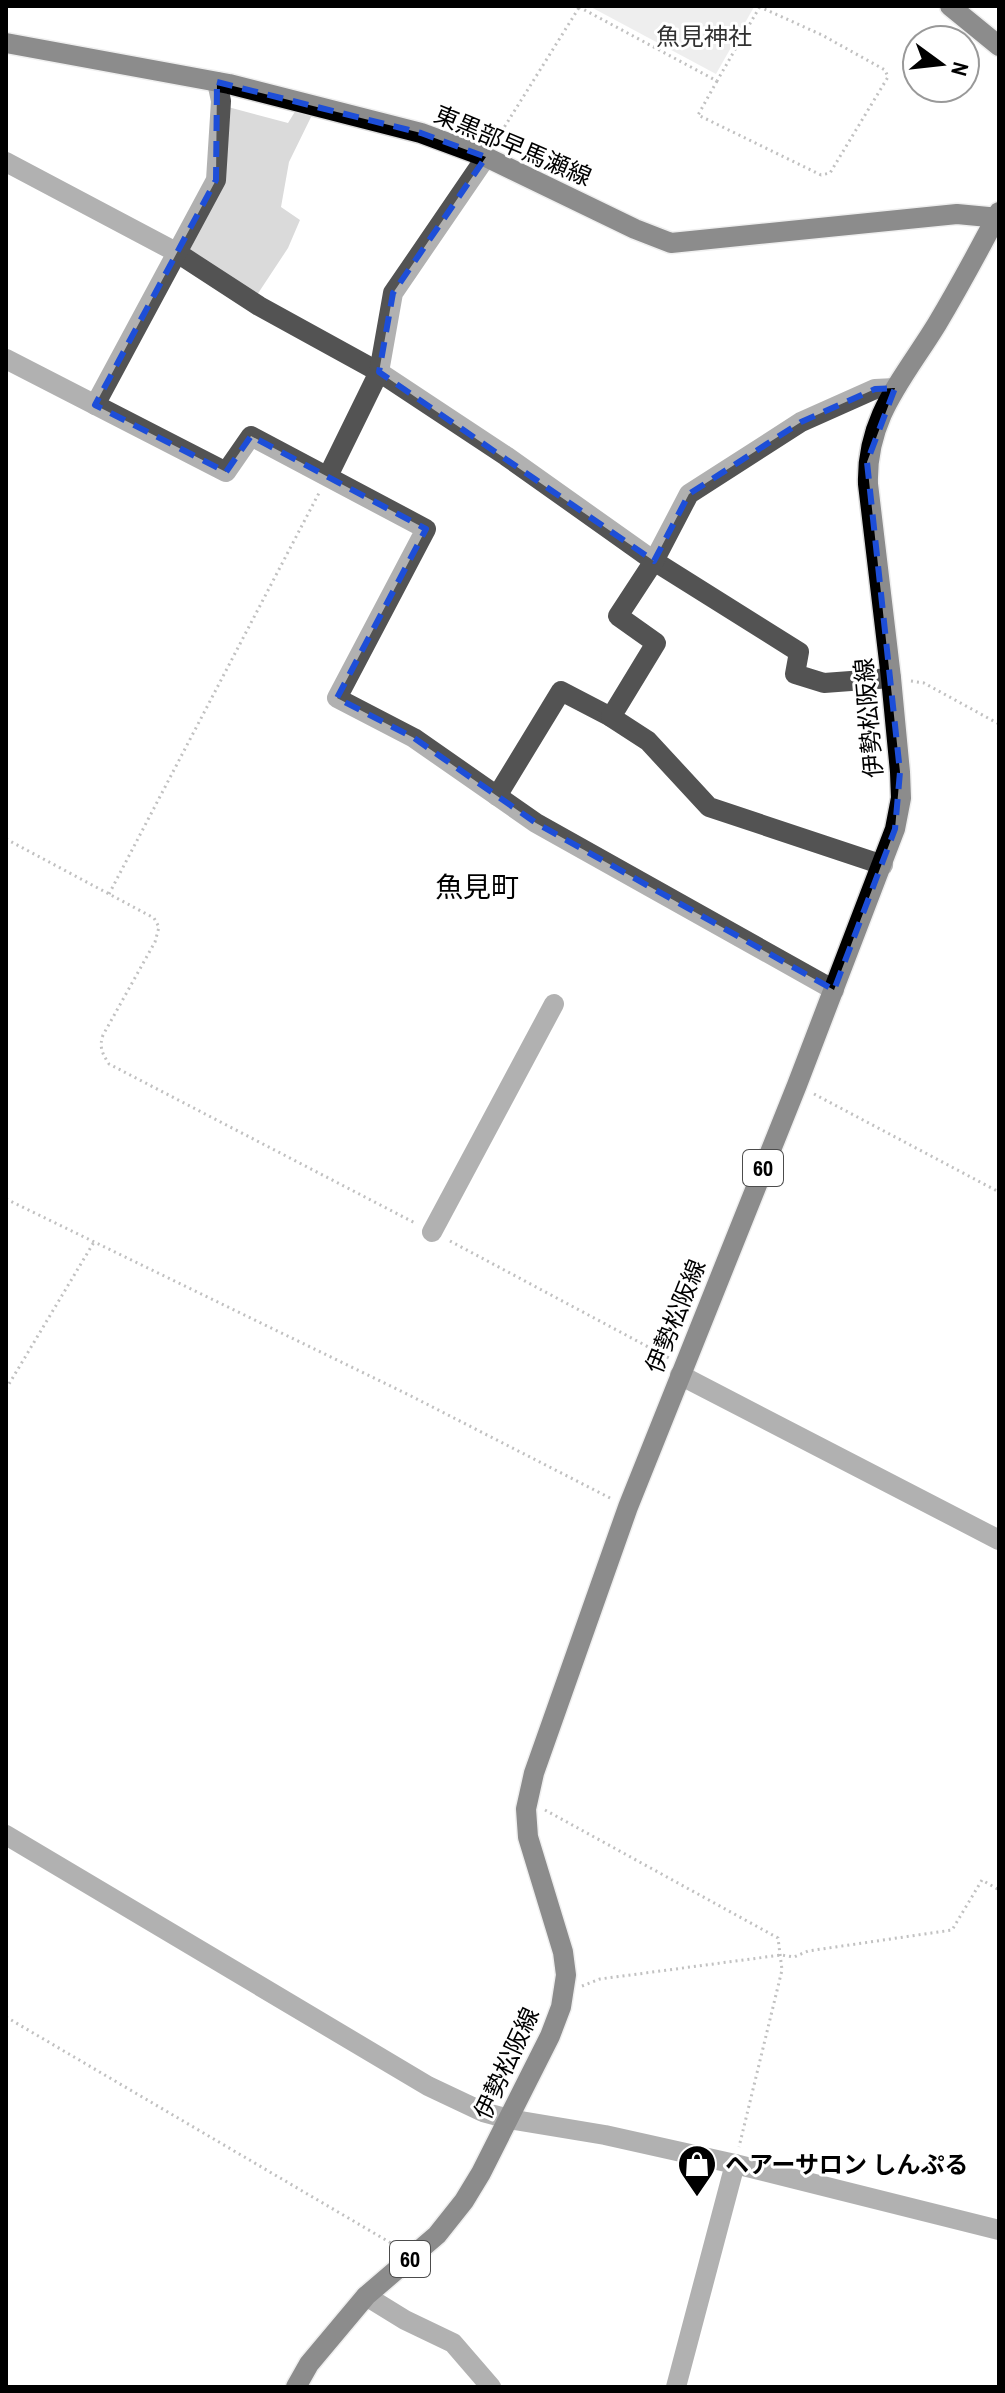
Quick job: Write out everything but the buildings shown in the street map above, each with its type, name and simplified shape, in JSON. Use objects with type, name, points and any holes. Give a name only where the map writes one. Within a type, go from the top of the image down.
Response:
[{"type":"main road","points":[[950,6],[999,46]]},
{"type":"main road","name":"東黒部早馬瀬線","points":[[6,43],[217,82],[421,133],[486,157],[635,229],[671,243],[957,214],[998,216]]},
{"type":"main road","name":"伊勢松阪線","points":[[296,2387],[322,2346],[366,2296],[437,2235],[464,2201],[509,2119],[561,2007],[566,1975],[563,1952],[528,1837],[526,1809],[541,1745],[628,1507],[797,1085],[895,829],[901,798],[867,462],[878,421],[895,388],[935,326],[998,216]]},
{"type":"street","points":[[95,405],[216,180],[221,101],[217,82]]},
{"type":"street","points":[[328,476],[379,372],[393,293],[486,157]]},
{"type":"street","points":[[6,162],[176,252],[259,306],[379,372],[506,456],[654,561],[799,652],[795,674],[824,683],[891,678]]},
{"type":"street","points":[[6,359],[226,472],[251,436],[426,529],[337,698],[414,738],[536,823],[834,990]]},
{"type":"street","points":[[611,717],[656,643],[618,616],[654,561],[689,494],[801,422],[875,389],[895,388]]},
{"type":"street","points":[[497,796],[561,691],[648,741],[709,807],[883,865]]},
{"type":"street","points":[[432,1232],[554,1004]]},
{"type":"street","points":[[681,1370],[999,1540]]},
{"type":"street","points":[[6,1835],[428,2086],[483,2112],[735,2164],[999,2230]]},
{"type":"street","points":[[676,2387],[735,2164]]},
{"type":"street","points":[[366,2296],[405,2320],[453,2343],[491,2387]]},
{"type":"path","points":[[486,157],[580,6],[717,81]]},
{"type":"path","points":[[759,6],[822,35],[885,70],[888,77],[830,173],[821,175],[698,115],[717,81],[759,6]]},
{"type":"path","points":[[109,894],[328,476]]},
{"type":"path","points":[[891,678],[924,683],[999,724]]},
{"type":"path","points":[[6,839],[154,918],[159,927],[155,942],[100,1043],[101,1052],[109,1064],[432,1232],[681,1370]]},
{"type":"path","points":[[797,1085],[999,1192]]},
{"type":"path","points":[[6,1199],[411,1396],[628,1507]]},
{"type":"path","points":[[6,1389],[94,1242]]},
{"type":"path","points":[[526,1809],[542,1808],[778,1938],[782,1970],[735,2164]]},
{"type":"path","points":[[563,1992],[600,1979],[781,1955],[794,1957],[808,1951],[952,1930],[982,1880],[999,1890]]},
{"type":"path","points":[[6,2017],[381,2236],[410,2259]]},
{"type":"highlighted area","points":[[217,82],[421,133],[486,157],[393,293],[379,372],[654,561],[689,494],[801,422],[875,389],[895,388],[867,462],[900,772],[895,829],[834,990],[536,823],[414,738],[337,698],[426,529],[251,436],[226,472],[95,405],[216,180]]},
{"type":"green space","name":"魚見神社","points":[[589,6],[752,6],[754,7],[716,74]]},
{"type":"green space","points":[[228,107],[288,123],[296,110],[312,115],[289,162],[281,207],[300,220],[288,248],[255,298],[188,253]]},
{"type":"place","name":"ヘアーサロン しんぷる","points":[[697,2198]]},
{"type":"district","name":"魚見町","points":[[477,887]]}]
